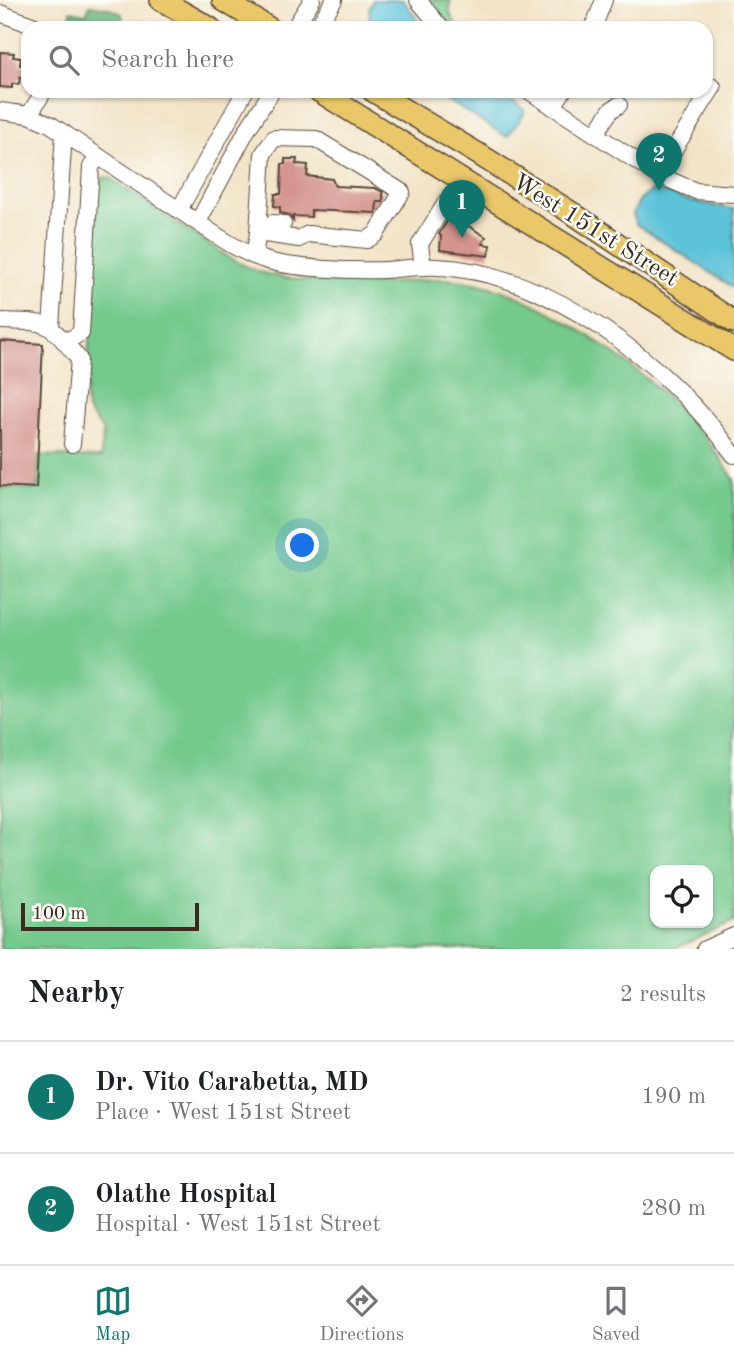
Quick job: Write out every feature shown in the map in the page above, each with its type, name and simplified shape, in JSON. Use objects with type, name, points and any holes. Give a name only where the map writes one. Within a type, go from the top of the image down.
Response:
[{"type":"main road","points":[[161,0],[198,21]]},
{"type":"main road","points":[[223,0],[258,21]]},
{"type":"main road","name":"West 151st Street","points":[[330,98],[734,350]]},
{"type":"main road","name":"West 151st Street","points":[[384,98],[554,202],[734,322]]},
{"type":"street","points":[[298,21],[312,0]]},
{"type":"street","points":[[321,21],[334,0]]},
{"type":"street","points":[[418,0],[435,21]]},
{"type":"street","points":[[596,21],[604,0]]},
{"type":"street","points":[[0,13],[21,21]]},
{"type":"street","points":[[29,115],[40,98]]},
{"type":"street","points":[[179,210],[241,98]]},
{"type":"street","points":[[198,222],[247,130],[268,98]]},
{"type":"street","points":[[539,98],[658,175],[696,191],[734,194]]},
{"type":"street","points":[[553,107],[559,98]]},
{"type":"street","points":[[658,175],[706,98]]},
{"type":"street","points":[[0,111],[29,115],[64,133],[254,257],[287,264],[365,269],[423,267],[467,270],[516,282],[578,314],[638,354],[673,383],[706,418],[734,455]]},
{"type":"street","points":[[51,327],[64,133]]},
{"type":"street","points":[[254,257],[261,234],[261,162],[266,147],[274,138],[316,139],[402,192],[376,234],[367,240],[308,234],[299,239],[261,234]]},
{"type":"street","points":[[65,342],[81,333],[91,167],[98,156]]},
{"type":"street","points":[[423,267],[420,244],[447,201]]},
{"type":"street","points":[[261,234],[273,223],[299,226],[308,234]]},
{"type":"street","points":[[365,269],[367,240]]},
{"type":"street","points":[[0,321],[44,323],[51,327],[79,359],[72,444]]},
{"type":"street","points":[[709,947],[734,936]]},
{"type":"green space","points":[[427,0],[450,0],[450,14],[454,21],[445,21]]},
{"type":"green space","points":[[90,5],[109,8],[122,14],[123,21],[70,19],[71,11],[86,14]]},
{"type":"green space","points":[[104,177],[110,178],[244,266],[290,278],[386,283],[434,279],[462,281],[499,289],[567,322],[649,380],[686,415],[734,479],[734,922],[674,949],[0,949],[0,488],[37,489],[39,455],[101,458],[103,431],[87,410],[97,188]]},
{"type":"water","points":[[373,0],[403,0],[418,21],[370,21],[369,9]]},
{"type":"water","points":[[443,98],[507,98],[524,109],[524,114],[507,137]]},
{"type":"water","points":[[655,189],[690,201],[734,209],[734,288],[636,224],[633,214],[637,206],[644,196]]},
{"type":"building","points":[[0,52],[14,53],[13,57],[21,58],[19,84],[12,84],[12,88],[0,87]]},
{"type":"building","points":[[285,159],[297,159],[296,164],[308,165],[307,176],[332,179],[335,186],[375,188],[383,192],[383,202],[377,202],[376,213],[311,210],[311,217],[293,216],[293,221],[289,215],[280,213],[280,207],[274,206],[275,194],[281,194],[282,164],[285,164]]},
{"type":"building","points":[[451,215],[486,237],[482,244],[490,245],[489,256],[440,250],[439,234]]},
{"type":"building","points":[[0,341],[43,344],[36,488],[0,486]]},
{"type":"place","name":"Olathe Hospital","points":[[659,191]]},
{"type":"place","name":"Dr. Vito Carabetta, MD","points":[[462,238]]}]
